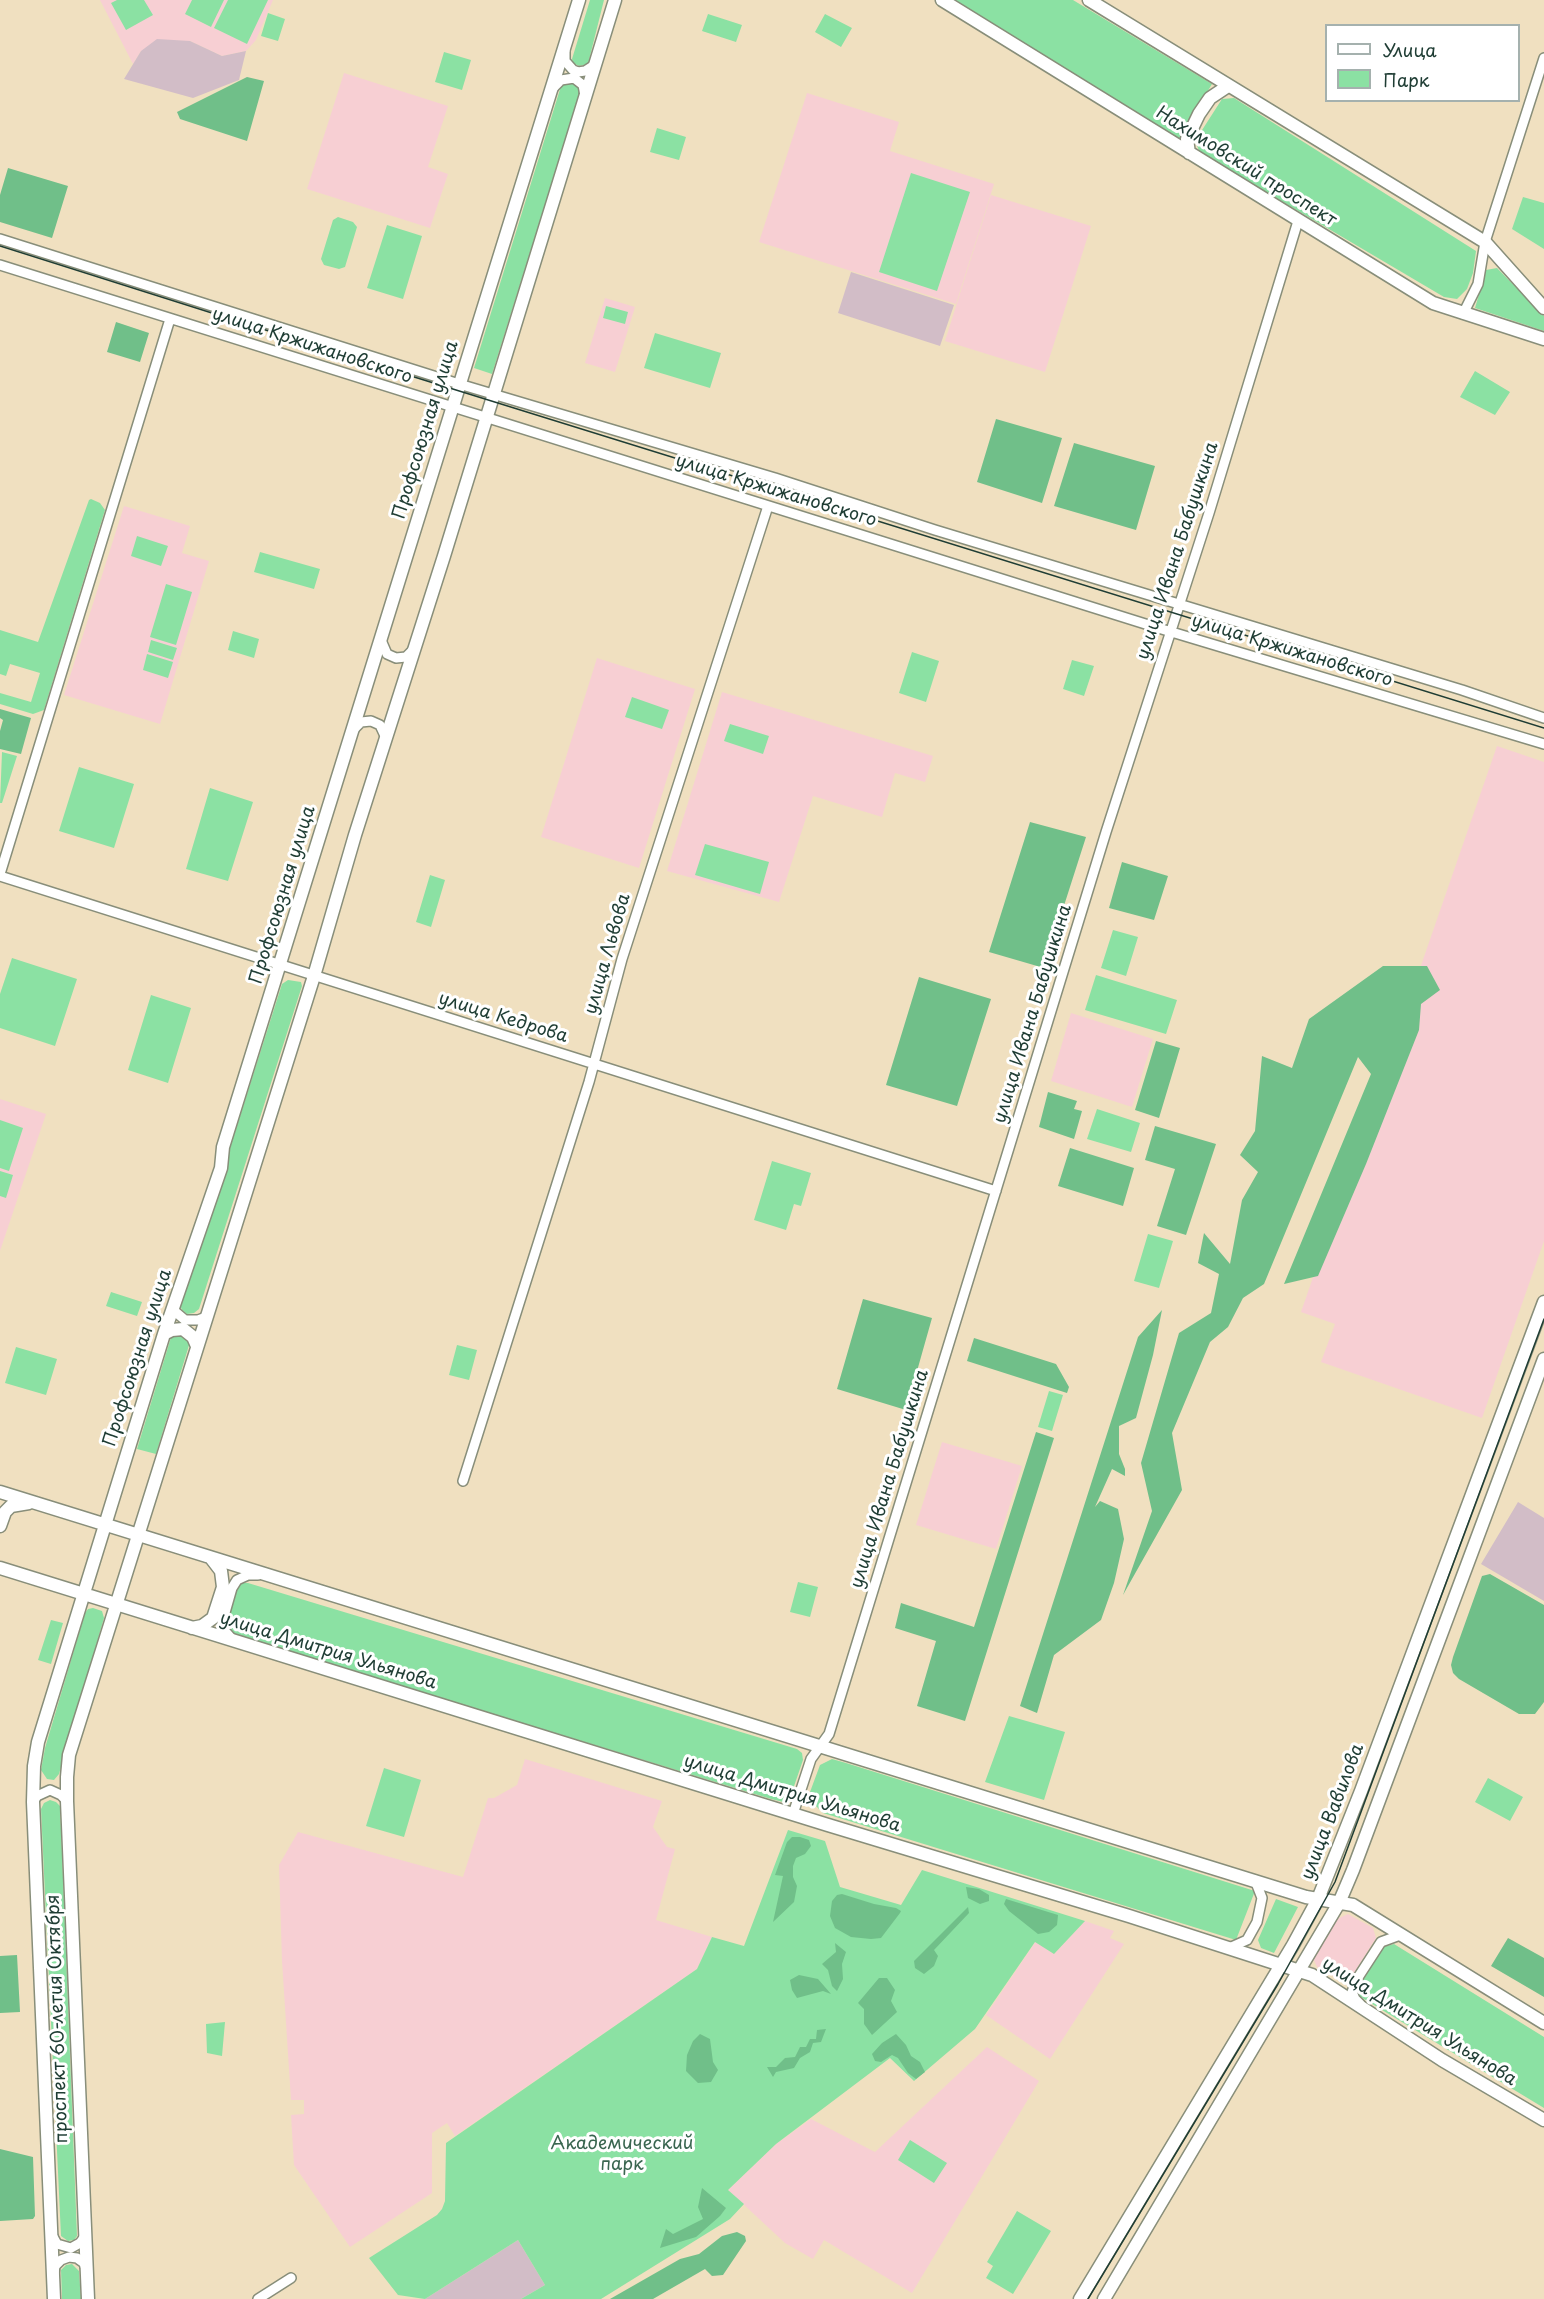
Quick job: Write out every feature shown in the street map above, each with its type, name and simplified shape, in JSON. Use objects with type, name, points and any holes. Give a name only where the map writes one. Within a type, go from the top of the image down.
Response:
[{"type":"main road","name":"Профсоюзная улица","points":[[33,1802],[33,1778],[38,1742],[82,1594],[172,1309],[221,1168],[223,1147],[579,0]]},
{"type":"main road","points":[[68,1801],[69,1755],[314,976],[352,845],[615,0]]},
{"type":"main road","name":"Нахимовский проспект","points":[[942,0],[1433,303],[1544,339]]},
{"type":"main road","points":[[1089,0],[1485,242],[1544,308]]},
{"type":"main road","points":[[1189,153],[1187,139],[1199,114],[1217,92],[1228,86]]},
{"type":"main road","name":"улица Вавилова","points":[[1080,2299],[1318,1899],[1361,1791],[1544,1302]]},
{"type":"main road","points":[[164,1334],[172,1330],[183,1329],[193,1337],[197,1346]]},
{"type":"main road","points":[[1104,2299],[1338,1903],[1353,1870],[1544,1359]]},
{"type":"main road","points":[[0,1492],[1255,1880],[1318,1899],[1353,1905],[1544,2023]]},
{"type":"main road","points":[[0,1526],[5,1512],[11,1506],[33,1502]]},
{"type":"main road","points":[[191,1628],[208,1623],[216,1613],[223,1587],[223,1577],[211,1558]]},
{"type":"main road","name":"улица Дмитрия Ульянова","points":[[3,1568],[191,1628],[1129,1916],[1312,1975],[1442,2060],[1544,2120]]},
{"type":"main road","name":"проспект 60-летия Октября","points":[[68,1801],[88,2299]]},
{"type":"main road","name":"проспект 60-летия Октября","points":[[33,1802],[54,2299]]},
{"type":"street","points":[[565,49],[566,61],[573,70],[585,71],[596,64]]},
{"type":"street","points":[[1463,314],[1478,284],[1485,242],[1544,58]]},
{"type":"street","points":[[551,90],[561,80],[574,78],[583,85],[585,101]]},
{"type":"street","name":"улица Ивана Бабушкина","points":[[793,1814],[812,1759],[829,1734],[1298,221]]},
{"type":"street","name":"улица Кржижановского","points":[[0,239],[459,384],[775,478],[1179,605],[1451,687],[1544,718]]},
{"type":"street","name":"улица Кржижановского","points":[[0,265],[1170,632],[1544,744]]},
{"type":"street","points":[[0,875],[170,319]]},
{"type":"street","name":"улица Львова","points":[[463,1481],[594,1063],[622,959],[768,506]]},
{"type":"street","points":[[382,635],[384,650],[391,656],[406,657],[415,646]]},
{"type":"street","points":[[351,733],[361,722],[376,723],[385,734],[385,744]]},
{"type":"street","name":"улица Кедрова","points":[[0,875],[996,1191]]},
{"type":"street","points":[[172,1309],[185,1320],[198,1320],[206,1317]]},
{"type":"street","points":[[234,1641],[224,1630],[222,1623],[232,1588],[237,1580],[248,1575],[264,1574]]},
{"type":"street","points":[[33,1802],[37,1796],[50,1790],[68,1801]]},
{"type":"street","points":[[1229,1948],[1247,1940],[1257,1922],[1262,1898],[1255,1880]]},
{"type":"street","points":[[1360,2005],[1353,1996],[1357,1979],[1381,1942],[1400,1935]]},
{"type":"street","points":[[52,2235],[57,2244],[71,2248],[80,2243],[86,2235]]},
{"type":"street","points":[[53,2274],[55,2266],[61,2260],[69,2257],[77,2258],[84,2263],[87,2271]]},
{"type":"street","points":[[258,2299],[291,2278]]},
{"type":"shaded area","points":[[100,0],[273,0],[256,40],[246,51],[222,56],[190,41],[141,51],[133,64]]},
{"type":"shaded area","points":[[157,39],[190,41],[222,56],[246,51],[239,80],[193,98],[124,79],[141,51]]},
{"type":"shaded area","points":[[344,73],[448,106],[428,167],[448,174],[430,228],[307,189]]},
{"type":"shaded area","points":[[807,93],[899,122],[890,151],[994,184],[956,304],[759,242]]},
{"type":"shaded area","points":[[991,195],[1091,226],[1045,372],[945,341]]},
{"type":"shaded area","points":[[851,272],[954,305],[940,346],[838,313]]},
{"type":"shaded area","points":[[605,298],[635,307],[615,372],[585,363]]},
{"type":"shaded area","points":[[124,506],[190,526],[182,553],[209,561],[160,724],[64,695]]},
{"type":"shaded area","points":[[597,658],[695,689],[639,868],[541,837]]},
{"type":"shaded area","points":[[722,692],[933,756],[925,782],[895,773],[882,817],[813,796],[779,902],[667,871]]},
{"type":"shaded area","points":[[1497,746],[1544,762],[1544,1241],[1482,1418],[1321,1362],[1335,1324],[1301,1312]]},
{"type":"shaded area","points":[[1071,1013],[1153,1039],[1132,1107],[1051,1081]]},
{"type":"shaded area","points":[[0,1099],[46,1114],[0,1251]]},
{"type":"shaded area","points":[[942,1442],[1022,1466],[996,1549],[916,1525]]},
{"type":"shaded area","points":[[1518,1502],[1544,1518],[1544,1601],[1481,1564]]},
{"type":"shaded area","points":[[525,1759],[662,1801],[653,1827],[667,1847],[675,1849],[656,1920],[712,1937],[697,1969],[455,2136],[447,2123],[432,2133],[432,2193],[350,2247],[294,2165],[291,2115],[304,2114],[304,2100],[291,2100],[282,1961],[279,1865],[298,1832],[463,1877],[488,1798],[494,1798],[517,1785]]},
{"type":"shaded area","points":[[1348,1914],[1373,1928],[1376,1938],[1347,1984],[1317,1967],[1313,1958],[1337,1919]]},
{"type":"shaded area","points":[[1085,1921],[1114,1931],[1110,1938],[1124,1944],[1050,2059],[986,2015],[1036,1941],[1054,1954]]},
{"type":"shaded area","points":[[987,2047],[1039,2081],[912,2293],[824,2240],[813,2259],[785,2243],[728,2190],[776,2144],[811,2119],[875,2152]]},
{"type":"shaded area","points":[[518,2240],[545,2285],[521,2299],[425,2299]]},
{"type":"green space","points":[[117,0],[144,0],[153,15],[126,30],[111,3]]},
{"type":"green space","points":[[192,0],[224,0],[211,27],[185,14]]},
{"type":"green space","points":[[228,0],[268,0],[247,44],[214,28]]},
{"type":"green space","points":[[590,0],[604,0],[588,64],[579,66],[573,63],[572,59]]},
{"type":"green space","points":[[954,0],[1073,0],[1212,84],[1179,139]]},
{"type":"green space","points":[[268,13],[285,19],[278,41],[261,36]]},
{"type":"green space","points":[[708,14],[742,25],[736,42],[702,31]]},
{"type":"green space","points":[[825,14],[852,28],[841,47],[815,32]]},
{"type":"green space","points":[[444,52],[471,60],[462,90],[435,82]]},
{"type":"green space","points":[[247,77],[264,81],[247,141],[180,119],[177,112]]},
{"type":"green space","points":[[564,83],[577,85],[580,93],[492,374],[474,368],[561,86]]},
{"type":"green space","points":[[1234,98],[1476,251],[1473,273],[1467,289],[1457,299],[1444,297],[1200,153],[1195,141],[1222,99]]},
{"type":"green space","points":[[657,128],[686,137],[679,160],[650,152]]},
{"type":"green space","points":[[8,168],[68,186],[52,238],[0,222],[0,195]]},
{"type":"green space","points":[[911,173],[970,192],[937,291],[879,272]]},
{"type":"green space","points":[[1523,197],[1544,203],[1544,249],[1512,229]]},
{"type":"green space","points":[[338,217],[353,222],[357,227],[345,267],[339,269],[324,265],[321,259],[333,220]]},
{"type":"green space","points":[[387,225],[422,236],[403,299],[367,288]]},
{"type":"green space","points":[[1497,268],[1544,316],[1544,331],[1475,308],[1486,270]]},
{"type":"green space","points":[[606,306],[628,312],[625,324],[603,318]]},
{"type":"green space","points":[[116,322],[149,333],[140,362],[107,352]]},
{"type":"green space","points":[[655,333],[721,353],[710,388],[644,368]]},
{"type":"green space","points":[[1475,371],[1510,392],[1495,415],[1460,397]]},
{"type":"green space","points":[[996,419],[1062,438],[1042,503],[977,482]]},
{"type":"green space","points":[[1074,443],[1155,466],[1136,530],[1054,506]]},
{"type":"green space","points":[[91,499],[100,503],[105,510],[44,710],[33,714],[0,704],[0,693],[31,702],[40,673],[10,664],[6,676],[0,674],[0,630],[38,642]]},
{"type":"green space","points":[[137,536],[168,546],[161,566],[131,556]]},
{"type":"green space","points":[[260,552],[320,569],[314,589],[254,572]]},
{"type":"green space","points":[[166,584],[192,592],[176,645],[150,637]]},
{"type":"green space","points":[[233,631],[259,639],[254,658],[228,650]]},
{"type":"green space","points":[[151,640],[177,648],[173,660],[148,652]]},
{"type":"green space","points":[[912,652],[939,661],[926,702],[899,693]]},
{"type":"green space","points":[[147,654],[173,662],[168,678],[143,670]]},
{"type":"green space","points":[[1072,660],[1094,666],[1084,696],[1063,689]]},
{"type":"green space","points":[[632,697],[669,710],[662,729],[625,717]]},
{"type":"green space","points":[[0,709],[31,718],[21,754],[0,749],[0,731],[3,720],[0,718]]},
{"type":"green space","points":[[730,724],[769,736],[763,754],[724,741]]},
{"type":"green space","points":[[2,752],[17,756],[2,803],[0,803]]},
{"type":"green space","points":[[79,767],[134,784],[114,848],[59,831]]},
{"type":"green space","points":[[210,788],[253,802],[228,881],[186,869]]},
{"type":"green space","points":[[1030,822],[1086,837],[1044,968],[989,952]]},
{"type":"green space","points":[[705,844],[769,862],[760,894],[695,875]]},
{"type":"green space","points":[[1122,862],[1168,876],[1154,920],[1109,908]]},
{"type":"green space","points":[[430,875],[445,880],[431,927],[416,922]]},
{"type":"green space","points":[[1113,930],[1138,937],[1126,976],[1101,968]]},
{"type":"green space","points":[[12,958],[77,979],[55,1046],[0,1028],[0,994]]},
{"type":"green space","points":[[1383,966],[1427,966],[1440,990],[1421,1004],[1419,1030],[1366,1164],[1318,1276],[1284,1284],[1371,1074],[1358,1057],[1264,1284],[1243,1298],[1228,1327],[1210,1342],[1172,1433],[1182,1490],[1123,1595],[1152,1511],[1141,1463],[1179,1333],[1211,1313],[1219,1274],[1198,1263],[1204,1233],[1230,1264],[1242,1200],[1258,1172],[1240,1155],[1255,1131],[1262,1056],[1292,1068],[1309,1019]]},
{"type":"green space","points":[[1096,975],[1177,1000],[1166,1034],[1085,1010]]},
{"type":"green space","points":[[919,977],[991,999],[957,1106],[886,1085]]},
{"type":"green space","points":[[288,980],[301,982],[302,986],[199,1309],[187,1314],[180,1305],[282,984]]},
{"type":"green space","points":[[151,995],[191,1008],[168,1083],[128,1070]]},
{"type":"green space","points":[[1156,1041],[1180,1048],[1159,1118],[1135,1110]]},
{"type":"green space","points":[[1048,1092],[1077,1101],[1074,1109],[1082,1111],[1074,1139],[1039,1127]]},
{"type":"green space","points":[[1097,1109],[1140,1123],[1131,1152],[1087,1139]]},
{"type":"green space","points":[[0,1120],[23,1128],[9,1171],[0,1168]]},
{"type":"green space","points":[[1155,1126],[1216,1144],[1186,1235],[1157,1226],[1175,1169],[1145,1160]]},
{"type":"green space","points":[[1070,1148],[1134,1168],[1123,1206],[1058,1186]]},
{"type":"green space","points":[[772,1161],[811,1173],[801,1206],[794,1204],[786,1230],[754,1220]]},
{"type":"green space","points":[[0,1171],[13,1175],[6,1198],[0,1196]]},
{"type":"green space","points":[[1148,1234],[1173,1241],[1159,1288],[1134,1281]]},
{"type":"green space","points":[[111,1292],[142,1302],[137,1316],[106,1306]]},
{"type":"green space","points":[[863,1299],[932,1318],[906,1410],[837,1389]]},
{"type":"green space","points":[[1162,1310],[1136,1418],[1119,1426],[1119,1454],[1125,1469],[1125,1476],[1112,1469],[1095,1507],[1100,1501],[1118,1509],[1124,1539],[1114,1583],[1101,1620],[1054,1655],[1037,1713],[1020,1706],[1138,1337]]},
{"type":"green space","points":[[178,1330],[190,1342],[156,1454],[137,1449],[172,1334]]},
{"type":"green space","points":[[974,1338],[1056,1364],[1069,1387],[1067,1393],[967,1361]]},
{"type":"green space","points":[[457,1345],[477,1350],[469,1380],[449,1375]]},
{"type":"green space","points":[[16,1347],[57,1359],[46,1395],[5,1383]]},
{"type":"green space","points":[[1049,1391],[1063,1395],[1052,1431],[1038,1427]]},
{"type":"green space","points":[[1036,1432],[1054,1438],[965,1721],[917,1706],[936,1641],[895,1628],[901,1603],[974,1627]]},
{"type":"green space","points":[[1490,1574],[1544,1605],[1544,1702],[1535,1714],[1519,1714],[1459,1679],[1453,1673],[1451,1665],[1453,1657],[1482,1576]]},
{"type":"green space","points":[[798,1582],[818,1587],[810,1617],[790,1612]]},
{"type":"green space","points":[[248,1583],[797,1749],[802,1753],[803,1760],[791,1795],[783,1802],[771,1799],[238,1636],[231,1633],[225,1623],[236,1585]]},
{"type":"green space","points":[[88,1609],[102,1611],[104,1618],[59,1774],[54,1780],[47,1779],[41,1770],[45,1748],[85,1613]]},
{"type":"green space","points":[[51,1620],[63,1623],[51,1664],[38,1660]]},
{"type":"green space","points":[[1009,1716],[1065,1732],[1044,1800],[985,1782]]},
{"type":"green space","points":[[832,1759],[1255,1891],[1236,1940],[823,1813],[810,1800],[810,1792],[820,1765]]},
{"type":"green space","points":[[384,1768],[421,1780],[404,1837],[366,1826]]},
{"type":"green space","points":[[1488,1778],[1523,1797],[1510,1821],[1475,1802]]},
{"type":"green space","points":[[50,1800],[60,1806],[64,1901],[77,2236],[74,2240],[68,2241],[61,2236],[41,1809],[44,1803]]},
{"type":"green space","name":"Академический парк","points":[[788,1830],[825,1841],[840,1887],[901,1905],[922,1870],[1085,1921],[1054,1954],[1035,1942],[975,2029],[914,2081],[890,2058],[776,2144],[728,2190],[744,2204],[730,2219],[601,2299],[521,2299],[545,2285],[518,2240],[425,2299],[398,2295],[369,2258],[437,2215],[442,2209],[445,2201],[446,2143],[697,1969],[712,1937],[744,1946]]},
{"type":"green space","points":[[792,1837],[809,1840],[811,1846],[805,1854],[796,1858],[793,1866],[793,1877],[797,1886],[794,1902],[773,1922],[783,1876],[775,1875],[787,1842]]},
{"type":"green space","points":[[966,1887],[979,1889],[989,1895],[989,1901],[980,1904],[968,1898]]},
{"type":"green space","points":[[842,1894],[901,1911],[881,1938],[851,1937],[835,1928],[830,1916],[832,1901],[837,1895]]},
{"type":"green space","points":[[1006,1899],[1058,1915],[1057,1925],[1049,1932],[1038,1934],[1009,1911],[1004,1904]]},
{"type":"green space","points":[[1276,1899],[1298,1907],[1274,1953],[1261,1948],[1258,1940]]},
{"type":"green space","points":[[968,1907],[969,1913],[934,1950],[938,1956],[934,1966],[924,1974],[915,1968],[914,1961]]},
{"type":"green space","points":[[1508,1938],[1544,1958],[1544,1997],[1491,1966]]},
{"type":"green space","points":[[835,1943],[846,1952],[842,1964],[843,1979],[837,1991],[832,1986],[828,1970],[822,1964],[836,1952]]},
{"type":"green space","points":[[1394,1944],[1544,2037],[1544,2108],[1359,1996],[1358,1986],[1383,1947]]},
{"type":"green space","points":[[17,1955],[20,2012],[0,2013],[0,1956]]},
{"type":"green space","points":[[799,1975],[818,1979],[831,1994],[823,1991],[797,1998],[790,1980]]},
{"type":"green space","points":[[879,1978],[887,1978],[895,1990],[891,2001],[897,2012],[872,2035],[864,2024],[864,2009],[858,2003]]},
{"type":"green space","points":[[225,2022],[222,2056],[207,2053],[206,2024]]},
{"type":"green space","points":[[826,2029],[821,2042],[813,2043],[810,2052],[800,2058],[794,2068],[776,2072],[773,2077],[767,2067],[776,2067],[785,2058],[795,2057],[800,2047],[806,2047],[810,2039],[816,2039],[817,2030]]},
{"type":"green space","points":[[700,2034],[710,2039],[713,2062],[718,2070],[711,2082],[698,2083],[686,2071],[687,2055],[693,2041]]},
{"type":"green space","points":[[896,2034],[906,2045],[911,2056],[920,2062],[925,2072],[916,2079],[908,2073],[898,2058],[892,2055],[881,2062],[875,2061],[872,2054],[882,2043]]},
{"type":"green space","points":[[910,2140],[947,2163],[934,2183],[898,2160]]},
{"type":"green space","points":[[0,2149],[33,2157],[35,2216],[33,2219],[0,2221]]},
{"type":"green space","points":[[702,2188],[726,2208],[696,2237],[660,2248],[666,2229],[673,2234],[703,2219],[698,2207]]},
{"type":"green space","points":[[1017,2211],[1051,2231],[1013,2294],[986,2278],[993,2266],[987,2262]]},
{"type":"green space","points":[[737,2232],[745,2236],[746,2241],[723,2275],[712,2276],[705,2269],[653,2299],[610,2299],[680,2259],[699,2254],[722,2236]]},
{"type":"green space","points":[[72,2264],[79,2271],[81,2299],[62,2299],[61,2270],[66,2265]]},
{"type":"tram line","points":[[0,246],[1544,728]]},
{"type":"tram line","points":[[1088,2299],[1278,1984],[1335,1882],[1544,1319]]}]
